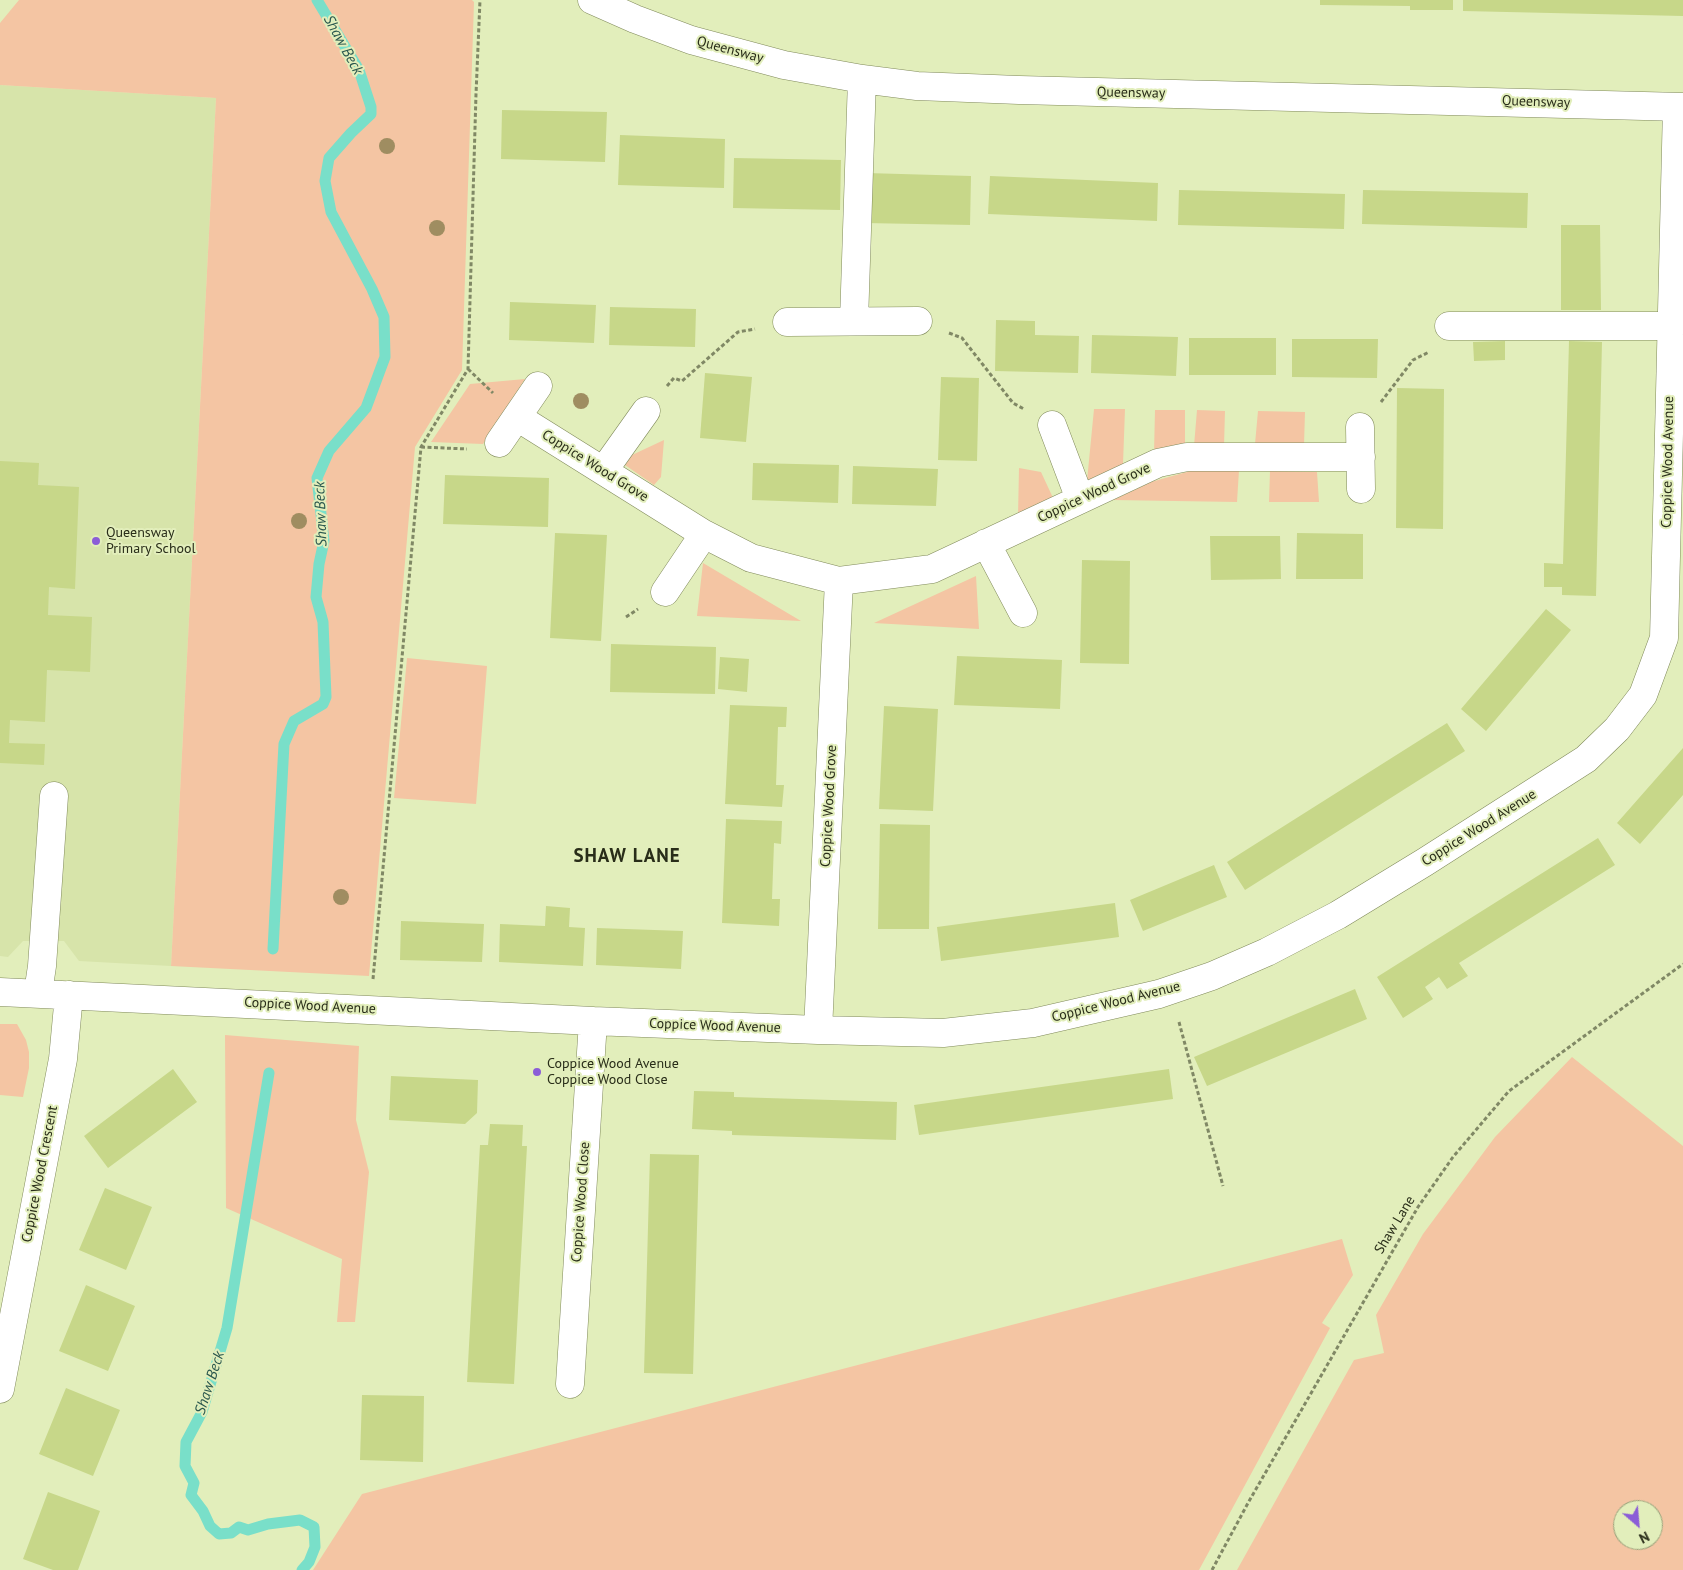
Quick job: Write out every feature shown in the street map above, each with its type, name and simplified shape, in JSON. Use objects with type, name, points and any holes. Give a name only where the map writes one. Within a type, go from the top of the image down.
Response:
[{"type":"street","name":"Queensway","points":[[592,0],[635,20],[691,40],[784,65],[862,79],[917,86],[1680,107]]},
{"type":"street","points":[[854,321],[862,79]]},
{"type":"street","name":"Coppice Wood Avenue","points":[[0,992],[364,1008],[593,1021],[943,1033],[1033,1024],[1159,994],[1212,976],[1267,952],[1338,914],[1433,857],[1586,759],[1617,729],[1643,695],[1664,638],[1680,107]]},
{"type":"street","points":[[787,322],[918,321]]},
{"type":"street","points":[[1449,326],[1672,326]]},
{"type":"street","points":[[498,443],[538,386]]},
{"type":"street","points":[[604,470],[646,411]]},
{"type":"street","name":"Coppice Wood Grove","points":[[517,417],[704,534],[751,558],[839,581],[932,569],[1158,463],[1187,457],[1360,457]]},
{"type":"street","points":[[1052,425],[1080,499]]},
{"type":"street","points":[[1360,427],[1361,489]]},
{"type":"street","points":[[665,592],[704,534]]},
{"type":"street","points":[[986,543],[1023,613]]},
{"type":"street","name":"Coppice Wood Grove","points":[[818,1030],[839,581]]},
{"type":"street","points":[[38,993],[42,966],[54,796]]},
{"type":"street","name":"Coppice Wood Crescent","points":[[0,1388],[3,1352],[63,1059],[69,995]]},
{"type":"street","name":"Coppice Wood Close","points":[[570,1384],[593,1021]]},
{"type":"path","points":[[364,1008],[373,982],[421,447],[468,369],[480,0]]},
{"type":"path","points":[[918,321],[962,338],[1013,403]]},
{"type":"path","points":[[674,378],[682,381],[738,332],[787,322]]},
{"type":"path","points":[[1377,406],[1413,360],[1431,351]]},
{"type":"path","points":[[421,447],[494,450],[498,443]]},
{"type":"path","name":"Shaw Lane","points":[[1212,1570],[1248,1503],[1418,1207],[1453,1157],[1509,1092],[1683,964]]},
{"type":"path","points":[[1178,1019],[1223,1186]]},
{"type":"shaded area","points":[[19,0],[472,0],[474,2],[462,370],[415,447],[369,976],[171,966],[216,98],[0,85],[0,23]]},
{"type":"shaded area","name":"Queensway Primary School","points":[[0,85],[216,98],[171,966],[79,961],[64,941],[23,941],[8,957],[0,956]]},
{"type":"shaded area","points":[[525,379],[483,444],[431,442],[470,384]]},
{"type":"shaded area","points":[[1094,409],[1125,409],[1123,464],[1087,481]]},
{"type":"shaded area","points":[[1155,410],[1185,410],[1185,443],[1181,446],[1154,453]]},
{"type":"shaded area","points":[[1197,410],[1225,411],[1224,446],[1194,446]]},
{"type":"shaded area","points":[[1258,411],[1305,412],[1304,445],[1255,444]]},
{"type":"shaded area","points":[[664,440],[661,477],[654,485],[625,465],[632,455]]},
{"type":"shaded area","points":[[1019,468],[1041,472],[1054,500],[1018,516]]},
{"type":"shaded area","points":[[1194,470],[1239,470],[1237,502],[1113,500],[1151,482]]},
{"type":"shaded area","points":[[1270,471],[1317,472],[1319,502],[1269,502]]},
{"type":"shaded area","points":[[703,563],[801,621],[697,616]]},
{"type":"shaded area","points":[[976,576],[979,629],[874,623]]},
{"type":"shaded area","points":[[407,658],[487,666],[476,804],[394,798]]},
{"type":"shaded area","points":[[0,1024],[17,1024],[26,1040],[29,1052],[29,1068],[23,1097],[0,1095]]},
{"type":"shaded area","points":[[225,1035],[359,1046],[356,1120],[369,1172],[355,1322],[337,1322],[342,1259],[226,1208]]},
{"type":"shaded area","points":[[1572,1057],[1683,1146],[1683,1570],[1237,1570],[1354,1360],[1384,1353],[1376,1315],[1423,1234],[1495,1137]]},
{"type":"shaded area","points":[[1342,1239],[1353,1275],[1322,1323],[1330,1328],[1199,1570],[313,1570],[362,1494]]},
{"type":"building","points":[[1320,0],[1453,0],[1453,10],[1410,10],[1410,6],[1320,5]]},
{"type":"building","points":[[1463,0],[1683,0],[1683,16],[1463,11]]},
{"type":"building","points":[[502,110],[607,112],[605,162],[501,159]]},
{"type":"building","points":[[620,135],[725,139],[724,188],[618,185]]},
{"type":"building","points":[[734,158],[841,160],[840,210],[733,208]]},
{"type":"building","points":[[866,173],[971,176],[970,225],[864,223]]},
{"type":"building","points":[[990,176],[1158,183],[1157,221],[988,214]]},
{"type":"building","points":[[1179,190],[1345,194],[1344,229],[1178,225]]},
{"type":"building","points":[[1363,190],[1528,193],[1527,228],[1362,224]]},
{"type":"building","points":[[1561,225],[1600,225],[1601,310],[1561,310]]},
{"type":"building","points":[[510,302],[596,305],[594,343],[509,340]]},
{"type":"building","points":[[610,307],[696,309],[695,347],[609,345]]},
{"type":"building","points":[[996,320],[1035,321],[1035,335],[1079,336],[1078,373],[995,371]]},
{"type":"building","points":[[1092,335],[1178,337],[1176,376],[1091,373]]},
{"type":"building","points":[[1189,338],[1276,338],[1276,375],[1189,375]]},
{"type":"building","points":[[1292,339],[1378,339],[1377,378],[1292,377]]},
{"type":"building","points":[[1505,341],[1505,360],[1474,361],[1473,342]]},
{"type":"building","points":[[1569,341],[1602,342],[1596,596],[1562,595],[1562,587],[1544,587],[1544,563],[1563,564]]},
{"type":"building","points":[[705,373],[752,377],[746,442],[700,438]]},
{"type":"building","points":[[941,377],[979,378],[977,461],[938,460]]},
{"type":"building","points":[[1397,388],[1444,389],[1443,529],[1396,528]]},
{"type":"building","points":[[0,461],[39,463],[38,485],[79,487],[75,589],[49,587],[48,615],[92,617],[90,672],[47,670],[45,722],[10,720],[9,743],[45,744],[44,765],[0,763]]},
{"type":"building","points":[[753,463],[839,465],[838,503],[752,500]]},
{"type":"building","points":[[853,466],[938,469],[936,506],[852,504]]},
{"type":"building","points":[[445,475],[549,478],[548,527],[443,524]]},
{"type":"building","points":[[555,533],[607,535],[601,641],[550,638]]},
{"type":"building","points":[[1297,533],[1363,534],[1363,579],[1296,579]]},
{"type":"building","points":[[1210,536],[1280,536],[1281,579],[1211,580]]},
{"type":"building","points":[[1082,560],[1130,561],[1129,664],[1080,663]]},
{"type":"building","points":[[1546,609],[1571,630],[1486,731],[1461,709]]},
{"type":"building","points":[[611,644],[716,647],[715,694],[610,692]]},
{"type":"building","points":[[957,656],[1062,660],[1060,709],[954,705]]},
{"type":"building","points":[[720,657],[749,659],[747,692],[718,689]]},
{"type":"building","points":[[730,705],[787,707],[786,727],[778,727],[776,785],[784,785],[782,807],[725,804]]},
{"type":"building","points":[[884,706],[938,709],[933,811],[879,809]]},
{"type":"building","points":[[1447,723],[1465,751],[1245,890],[1227,862]]},
{"type":"building","points":[[1683,748],[1683,795],[1640,844],[1617,823]]},
{"type":"building","points":[[726,819],[782,821],[781,844],[774,843],[772,899],[780,899],[779,926],[722,923]]},
{"type":"building","points":[[880,824],[930,825],[929,929],[878,929]]},
{"type":"building","points":[[1598,838],[1615,865],[1459,963],[1468,976],[1447,989],[1439,977],[1425,987],[1433,999],[1403,1018],[1377,977]]},
{"type":"building","points":[[1214,865],[1227,897],[1143,931],[1130,900]]},
{"type":"building","points":[[1115,903],[1119,937],[941,961],[937,927]]},
{"type":"building","points":[[546,906],[570,908],[569,927],[585,928],[583,966],[499,962],[500,924],[545,926]]},
{"type":"building","points":[[401,921],[484,924],[482,962],[400,960]]},
{"type":"building","points":[[597,928],[683,931],[681,969],[596,965]]},
{"type":"building","points":[[1355,989],[1367,1019],[1207,1086],[1194,1057]]},
{"type":"building","points":[[173,1069],[197,1102],[108,1168],[84,1136]]},
{"type":"building","points":[[1169,1069],[1173,1099],[919,1135],[914,1105]]},
{"type":"building","points":[[391,1076],[478,1080],[477,1113],[465,1124],[389,1120]]},
{"type":"building","points":[[694,1091],[734,1092],[734,1097],[897,1102],[896,1140],[732,1135],[732,1131],[692,1129]]},
{"type":"building","points":[[490,1124],[523,1125],[522,1146],[527,1146],[514,1384],[467,1382],[480,1145],[488,1145]]},
{"type":"building","points":[[650,1154],[699,1155],[693,1374],[644,1373]]},
{"type":"building","points":[[105,1188],[152,1207],[126,1270],[79,1250]]},
{"type":"building","points":[[86,1285],[135,1306],[108,1371],[59,1351]]},
{"type":"building","points":[[66,1388],[120,1410],[93,1476],[39,1454]]},
{"type":"building","points":[[362,1395],[424,1396],[423,1462],[360,1460]]},
{"type":"building","points":[[48,1492],[100,1511],[78,1570],[53,1570],[23,1559]]},
{"type":"waterway","name":"Shaw Beck","points":[[273,949],[284,744],[294,721],[323,704],[326,697],[323,622],[316,597],[319,564],[324,541],[317,478],[329,451],[366,408],[385,357],[384,317],[372,289],[331,212],[325,181],[329,158],[371,114],[371,107],[359,70],[317,0]]},
{"type":"waterway","name":"Shaw Beck","points":[[269,1073],[227,1328],[202,1412],[186,1442],[185,1466],[194,1483],[191,1495],[203,1511],[210,1526],[219,1534],[231,1533],[239,1527],[248,1530],[268,1524],[300,1520],[314,1527],[315,1547],[309,1562],[302,1570]]},
{"type":"place","name":"Queensway Primary School","points":[[96,541]]},
{"type":"place","name":"Coppice Wood Avenue Coppice Wood Close","points":[[537,1072]]},
{"type":"district","name":"SHAW LANE","points":[[627,857]]}]
